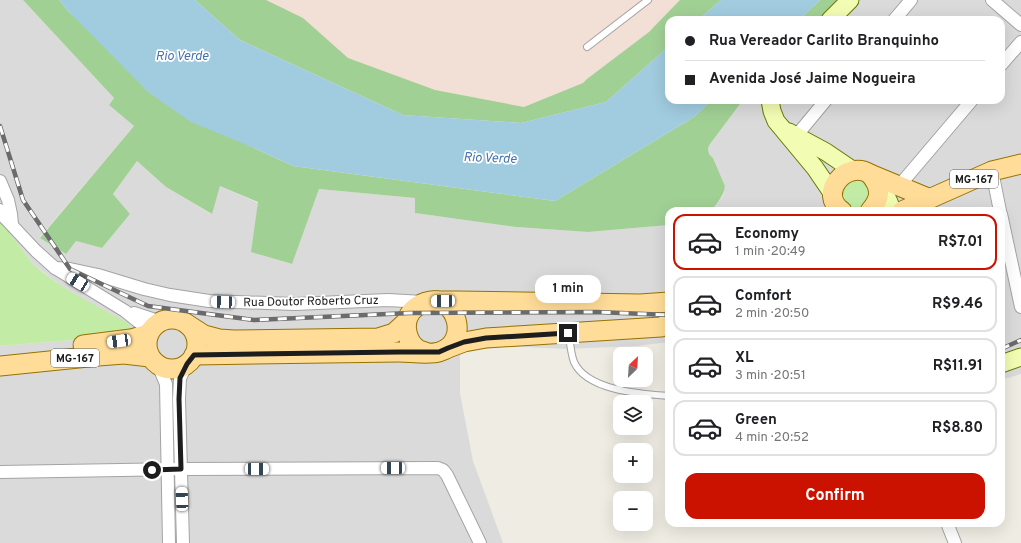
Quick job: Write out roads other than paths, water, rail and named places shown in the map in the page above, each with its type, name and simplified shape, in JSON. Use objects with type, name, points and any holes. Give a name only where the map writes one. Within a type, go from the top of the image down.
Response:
[{"type":"main road","points":[[834,16],[850,0]]},
{"type":"main road","points":[[771,104],[776,121],[791,135],[815,168],[832,203]]},
{"type":"main road","points":[[791,135],[826,152],[867,176],[886,193],[891,207]]},
{"type":"main road","name":"MG-167","points":[[910,207],[992,171],[1021,164]]},
{"type":"main road","points":[[832,203],[834,185],[839,178],[846,173],[867,176],[899,186],[928,198]]},
{"type":"main road","points":[[867,176],[879,194],[873,207]]},
{"type":"main road","name":"Rua Doutor Roberto Cruz","points":[[429,302],[488,301],[640,304],[665,302]]},
{"type":"main road","points":[[428,353],[418,349],[411,342],[406,332],[406,322],[410,312],[419,305],[429,302],[439,302],[454,312],[458,331],[455,340],[448,348]]},
{"type":"main road","points":[[406,322],[394,333],[378,338],[234,340],[219,339],[204,335],[177,319],[165,320],[153,329],[147,346],[154,361],[173,369],[191,359],[399,352],[428,353],[439,352],[464,342],[486,338],[665,326]]},
{"type":"main road","points":[[187,324],[194,333],[197,344],[191,359]]},
{"type":"main road","name":"MG-167","points":[[0,354],[131,339],[153,329]]},
{"type":"main road","name":"MG-167","points":[[0,366],[124,354],[154,361]]},
{"type":"main road","points":[[1005,363],[1021,357]]},
{"type":"street","points":[[897,16],[911,0]]},
{"type":"street","points":[[992,0],[1021,25]]},
{"type":"street","points":[[1005,61],[1021,42]]},
{"type":"street","points":[[791,135],[822,104]]},
{"type":"street","points":[[899,186],[969,104]]},
{"type":"street","points":[[992,171],[1000,207]]},
{"type":"street","points":[[0,181],[8,200],[12,224]]},
{"type":"street","points":[[0,210],[5,218],[36,251],[55,268],[153,329]]},
{"type":"street","points":[[1005,231],[1021,307]]},
{"type":"street","name":"Rua Doutor Roberto Cruz","points":[[55,268],[70,269],[98,275],[170,295],[209,301],[295,304],[388,300],[429,302]]},
{"type":"street","points":[[183,543],[179,399],[180,378],[191,359]]},
{"type":"street","points":[[154,361],[166,384],[169,543]]},
{"type":"street","points":[[0,472],[181,469],[438,468],[443,470],[447,475],[480,543]]},
{"type":"street","points":[[949,527],[955,543]]},
{"type":"lane","points":[[587,47],[648,0]]},
{"type":"lane","points":[[568,333],[572,357],[583,374],[588,378],[599,384],[633,393],[665,396]]},
{"type":"water","name":"Rio Verde","points":[[59,0],[195,0],[240,40],[403,115],[521,123],[606,102],[665,50],[665,104],[708,104],[694,117],[555,201],[293,166],[191,122],[148,92]]},
{"type":"water","points":[[721,0],[820,0],[803,16],[703,16]]},
{"type":"railway","points":[[0,126],[23,200],[70,269],[148,306],[254,320],[410,313],[597,312],[665,315]]},
{"type":"railway","points":[[1005,347],[1021,340]]}]
